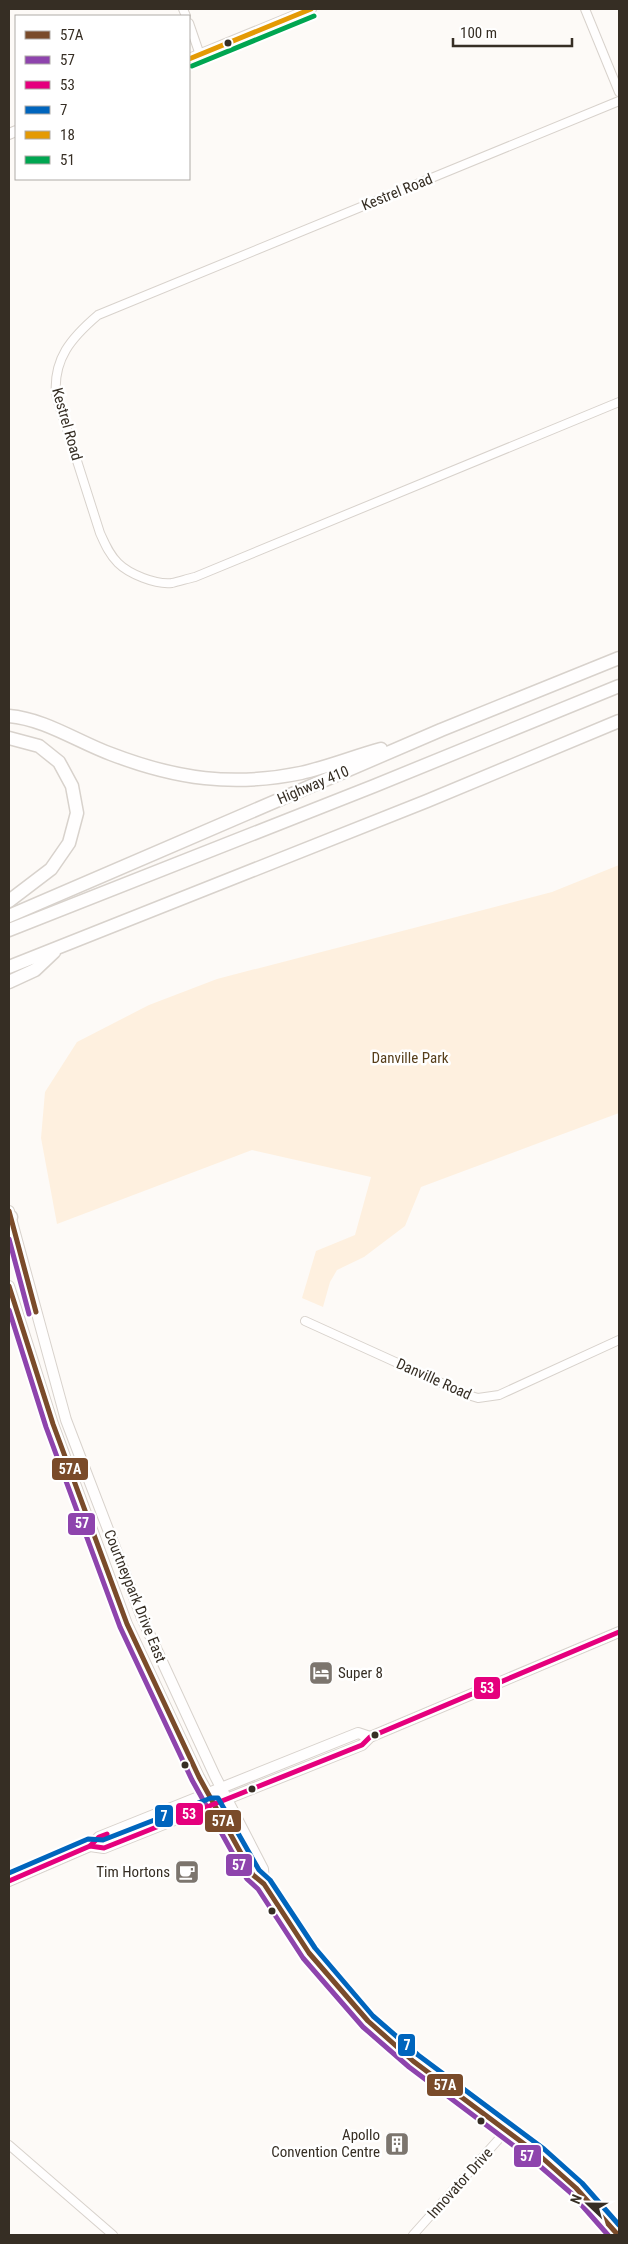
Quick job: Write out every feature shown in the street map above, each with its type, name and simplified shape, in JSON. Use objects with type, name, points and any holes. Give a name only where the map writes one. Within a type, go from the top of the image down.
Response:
[{"type":"highway","name":"Highway 410","points":[[9,916],[441,730],[619,658]]},
{"type":"highway","points":[[9,930],[374,786],[619,686]]},
{"type":"highway","points":[[9,716],[42,724],[140,765],[168,774],[214,780],[245,781],[301,773],[441,730]]},
{"type":"highway","points":[[9,967],[427,801],[619,721]]},
{"type":"highway","points":[[9,738],[38,746],[59,762],[72,786],[77,813],[70,843],[51,869],[9,901]]},
{"type":"highway","points":[[9,982],[35,970],[60,947]]},
{"type":"main road","points":[[190,60],[311,9]]},
{"type":"main road","name":"Courtneypark Drive East","points":[[9,1215],[66,1420],[142,1618],[221,1788],[263,1869],[264,1884]]},
{"type":"main road","name":"Courtneypark Drive East","points":[[9,1286],[53,1424],[127,1624],[208,1793],[252,1875],[264,1884],[310,1953],[368,2021],[413,2061],[539,2155],[576,2188],[618,2235]]},
{"type":"main road","points":[[90,1846],[104,1848],[227,1800],[362,1745],[370,1736],[619,1632]]},
{"type":"main road","points":[[9,1881],[90,1846],[99,1838],[208,1793],[358,1733],[370,1736]]},
{"type":"street","points":[[585,9],[619,92]]},
{"type":"street","points":[[190,26],[200,55]]},
{"type":"street","name":"Kestrel Road","points":[[619,102],[98,315],[68,345],[54,378],[59,404],[100,533],[108,550],[119,564],[133,572],[151,580],[170,583],[195,577],[619,402]]},
{"type":"street","name":"Danville Road","points":[[305,1321],[450,1388],[478,1398],[499,1395],[619,1340]]},
{"type":"street","name":"Innovator Drive","points":[[413,2235],[506,2131]]},
{"type":"street","points":[[9,2145],[113,2235]]},
{"type":"green space","name":"Danville Park","points":[[619,865],[619,1113],[421,1187],[405,1226],[364,1257],[337,1270],[330,1282],[323,1307],[302,1298],[316,1251],[355,1235],[371,1177],[252,1150],[57,1224],[41,1138],[45,1092],[77,1042],[149,1005],[217,979],[552,892]]},
{"type":"transit line","name":"18","points":[[190,59],[311,9]]},
{"type":"transit line","name":"51","points":[[192,66],[314,16]]},
{"type":"transit line","name":"57A","points":[[9,1211],[36,1312]]},
{"type":"transit line","name":"57","points":[[9,1239],[29,1314]]},
{"type":"transit line","name":"57A","points":[[9,1286],[53,1424],[127,1624],[199,1777],[253,1875],[264,1884],[309,1953],[368,2021],[413,2061],[539,2155],[576,2188],[618,2235]]},
{"type":"transit line","name":"57","points":[[9,1310],[46,1427],[120,1627],[192,1780],[247,1879],[258,1889],[303,1958],[363,2027],[409,2067],[534,2161],[571,2193],[608,2235]]},
{"type":"transit line","name":"53","points":[[90,1846],[104,1848],[362,1745],[370,1737],[619,1632]]},
{"type":"transit line","name":"7","points":[[9,1873],[88,1839],[103,1840],[211,1798],[218,1798],[259,1870],[270,1880],[315,1948],[373,2016],[418,2055],[544,2149],[582,2183],[619,2225]]},
{"type":"transit line","name":"53","points":[[9,1881],[90,1846],[99,1837],[107,1834]]},
{"type":"place","name":"Super 8","points":[[321,1673]]},
{"type":"place","name":"Tim Hortons","points":[[187,1872]]},
{"type":"place","name":"Apollo Convention Centre","points":[[397,2144]]}]
